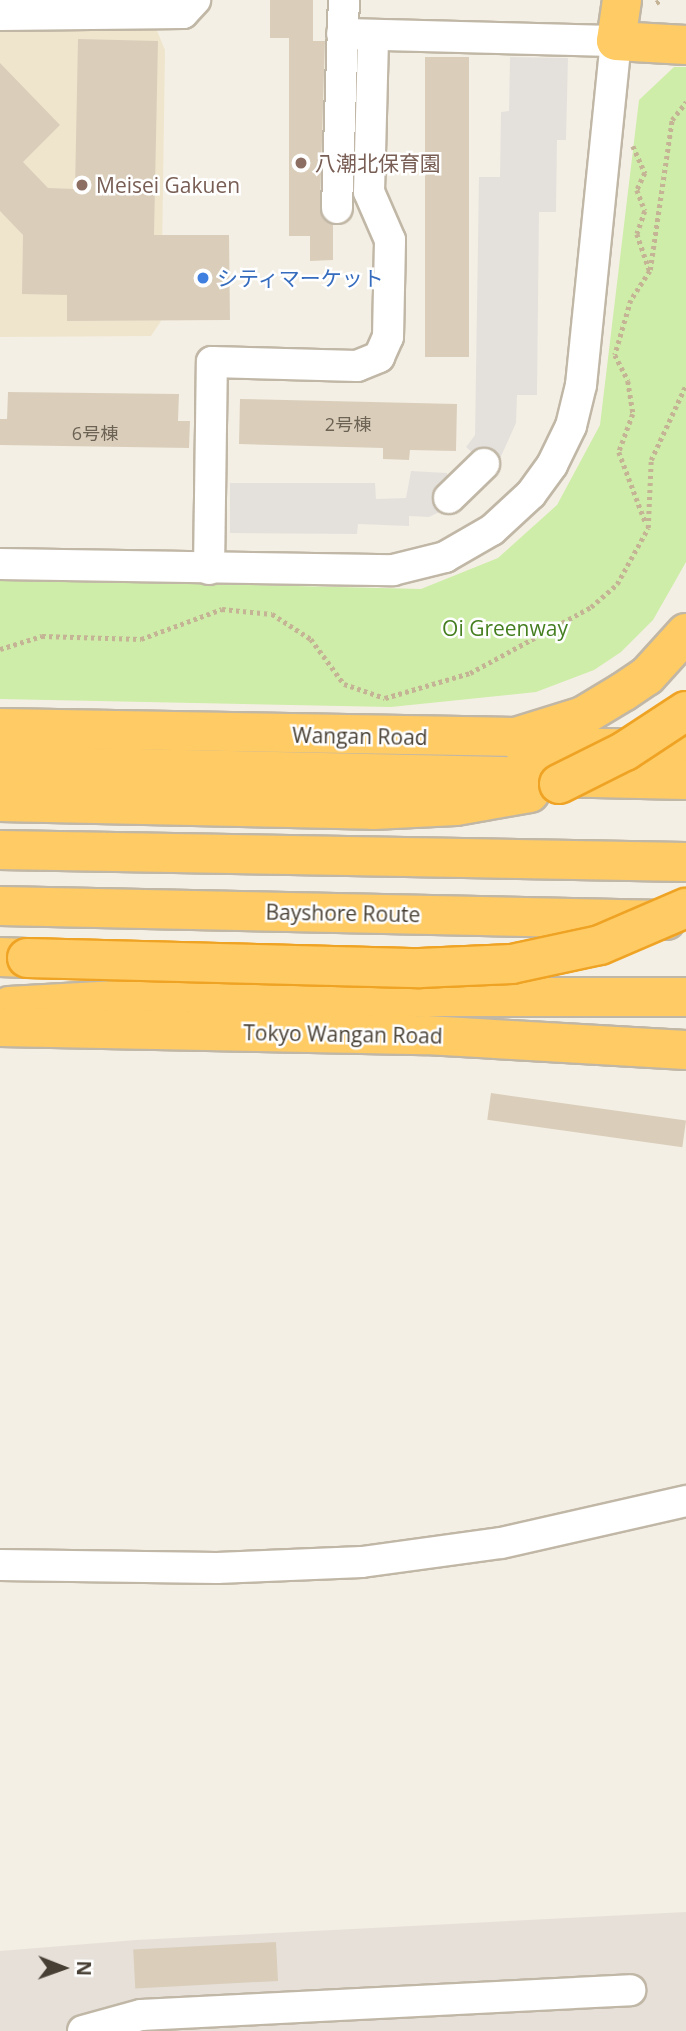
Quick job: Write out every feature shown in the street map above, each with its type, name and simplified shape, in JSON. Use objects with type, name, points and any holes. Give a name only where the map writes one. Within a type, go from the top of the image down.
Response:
[{"type":"highway","points":[[622,0],[616,41],[686,45]]},
{"type":"highway","name":"Wangan Road","points":[[0,728],[474,739],[550,730],[583,716],[647,676],[686,633]]},
{"type":"highway","points":[[559,784],[616,756],[686,711]]},
{"type":"highway","points":[[17,802],[415,809],[492,801],[559,784],[617,765],[686,728]]},
{"type":"highway","points":[[474,739],[517,747],[686,749]]},
{"type":"highway","points":[[0,765],[686,780]]},
{"type":"highway","points":[[0,850],[686,862]]},
{"type":"highway","name":"Bayshore Route","points":[[0,906],[686,920]]},
{"type":"highway","points":[[14,958],[406,968],[501,965],[600,945],[686,908]]},
{"type":"highway","points":[[0,1007],[154,998],[686,997]]},
{"type":"highway","name":"Tokyo Wangan Road","points":[[0,1027],[426,1035],[686,1050]]},
{"type":"street","points":[[0,15],[183,13],[195,0]]},
{"type":"street","points":[[337,208],[344,0]]},
{"type":"street","points":[[0,564],[377,571],[430,562],[492,530],[537,487],[566,436],[581,385],[616,41],[540,47],[342,34]]},
{"type":"street","points":[[209,569],[220,507],[212,362],[357,366],[379,357],[388,337],[390,240],[369,192],[373,35]]},
{"type":"street","points":[[449,498],[484,464]]},
{"type":"street","points":[[0,1565],[217,1568],[362,1562],[501,1543],[686,1501]]},
{"type":"street","points":[[83,2031],[141,2015],[630,1990]]},
{"type":"path","points":[[648,528],[619,452],[633,414],[628,381],[615,355],[631,300],[650,271],[672,120],[686,102]]},
{"type":"path","points":[[631,141],[645,173],[637,190],[645,211],[637,234],[650,271]]},
{"type":"path","points":[[0,649],[42,636],[141,639],[222,609],[272,614],[311,639],[344,684],[385,698],[470,673],[591,607],[617,584],[648,528],[650,460],[686,385]]},
{"type":"shaded area","name":"Meisei Gakuen","points":[[0,23],[155,26],[165,50],[161,321],[151,336],[0,337]]},
{"type":"shaded area","points":[[510,57],[568,58],[566,140],[557,140],[556,212],[539,212],[537,395],[517,395],[516,423],[494,472],[466,447],[475,435],[479,177],[500,177],[501,112],[509,111]]},
{"type":"shaded area","points":[[411,471],[447,473],[450,507],[429,517],[409,516],[409,526],[358,524],[357,534],[230,533],[230,483],[375,483],[376,499],[406,498]]},
{"type":"shaded area","points":[[686,1912],[686,2031],[0,2031],[0,1951],[136,1940]]},
{"type":"green space","name":"Oi Greenway","points":[[674,67],[686,67],[686,562],[653,620],[621,652],[594,670],[536,692],[391,707],[0,699],[0,579],[421,589],[498,558],[557,505],[600,425],[639,100]]},
{"type":"building","points":[[270,0],[313,0],[313,41],[325,41],[320,207],[322,217],[333,225],[333,260],[310,261],[310,236],[289,236],[289,38],[270,38]]},
{"type":"building","name":"Meisei Gakuen","points":[[78,39],[158,41],[154,235],[229,235],[230,320],[67,321],[67,295],[22,294],[23,235],[0,211],[0,63],[60,125],[23,162],[48,188],[75,189]]},
{"type":"building","points":[[425,57],[469,57],[469,357],[425,357]]},
{"type":"building","points":[[8,392],[179,394],[178,421],[190,421],[189,448],[0,445],[0,419],[7,419]]},
{"type":"building","points":[[240,399],[457,404],[456,451],[410,450],[409,460],[383,459],[383,448],[239,444]]},
{"type":"building","points":[[491,1093],[686,1120],[682,1147],[487,1120]]},
{"type":"building","points":[[276,1942],[278,1981],[135,1988],[133,1949]]},
{"type":"place","name":"八潮北保育園","points":[[301,163]]},
{"type":"place","name":"Meisei Gakuen","points":[[82,185]]},
{"type":"place","name":"シティマーケット","points":[[203,278]]}]
